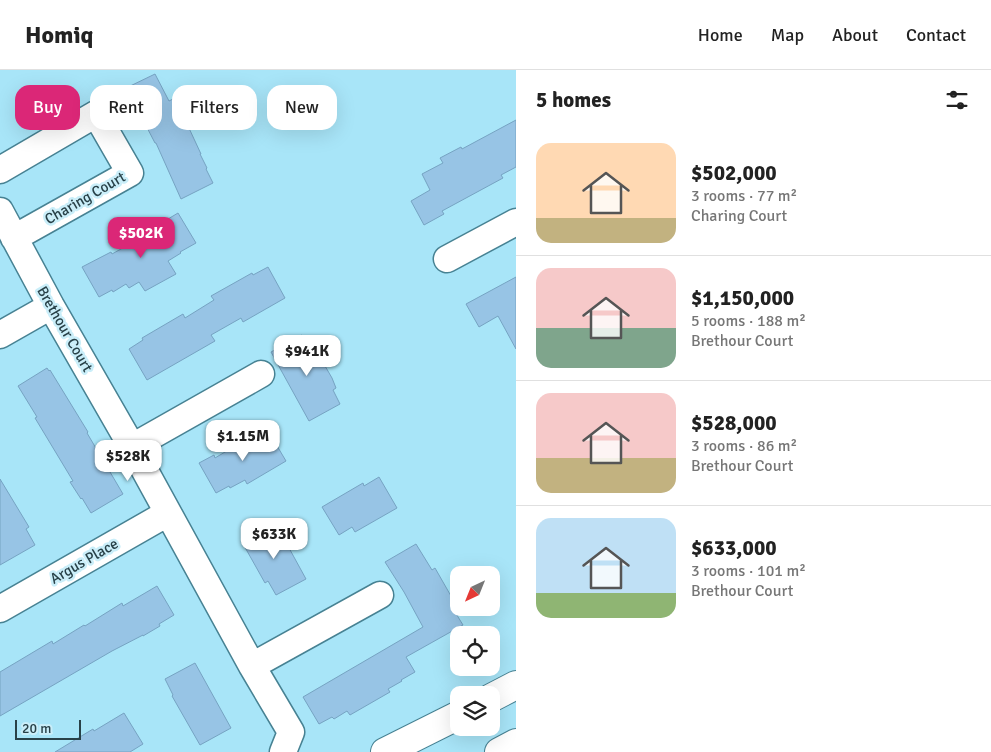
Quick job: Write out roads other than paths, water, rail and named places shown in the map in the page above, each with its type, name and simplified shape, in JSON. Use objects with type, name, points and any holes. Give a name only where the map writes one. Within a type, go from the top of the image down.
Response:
[{"type":"main road","points":[[500,693],[516,685]]},
{"type":"main road","points":[[385,752],[450,719]]},
{"type":"main road","points":[[499,752],[516,743]]},
{"type":"street","name":"Charing Court","points":[[0,170],[96,114],[130,172],[14,238]]},
{"type":"street","name":"Brethour Court","points":[[0,211],[252,666],[291,732],[283,752]]},
{"type":"street","points":[[447,259],[516,222]]},
{"type":"street","points":[[0,335],[51,306]]},
{"type":"street","points":[[132,447],[261,374]]},
{"type":"street","name":"Argus Place","points":[[0,609],[168,512]]},
{"type":"street","points":[[252,666],[380,595]]}]
